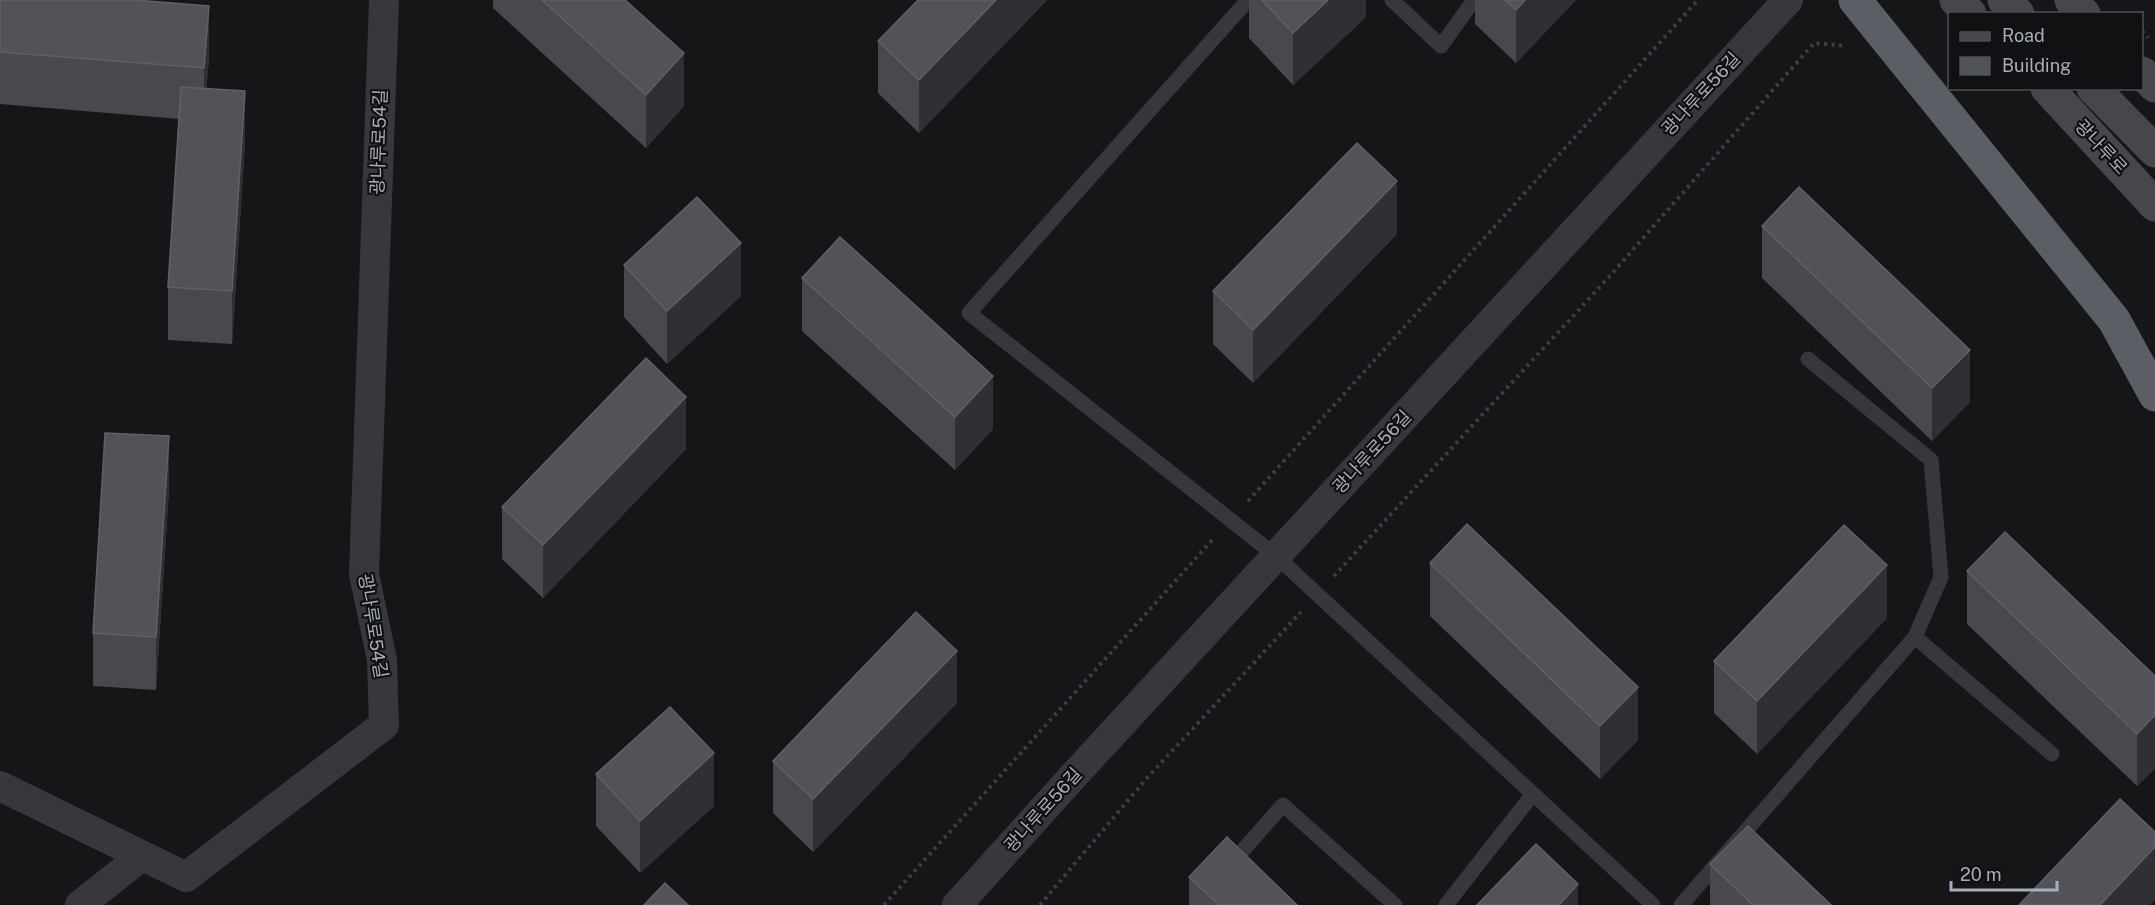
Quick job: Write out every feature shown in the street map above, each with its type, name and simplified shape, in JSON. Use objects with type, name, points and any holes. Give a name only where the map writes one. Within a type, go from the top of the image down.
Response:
[{"type":"highway","points":[[1855,0],[2114,320],[2155,395]]},
{"type":"main road","points":[[1956,0],[1968,12]]},
{"type":"main road","points":[[2004,0],[2016,12]]},
{"type":"main road","points":[[2071,0],[2082,12]]},
{"type":"main road","points":[[2143,74],[2155,87]]},
{"type":"main road","name":"광나루로","points":[[2049,90],[2155,205]]},
{"type":"main road","name":"광나루로","points":[[2095,90],[2155,151]]},
{"type":"street","name":"광나루로54길","points":[[0,786],[186,877],[384,725],[382,660],[364,574],[384,0]]},
{"type":"street","name":"광나루로56길","points":[[957,905],[1788,0]]},
{"type":"street","points":[[80,905],[142,855]]},
{"type":"lane","points":[[1248,0],[969,313],[1276,556],[1653,905]]},
{"type":"lane","points":[[1392,0],[1441,46],[1474,0]]},
{"type":"lane","points":[[1681,905],[1915,637],[1941,576],[1931,460],[1808,359]]},
{"type":"lane","points":[[1915,637],[2052,754]]},
{"type":"lane","points":[[1446,905],[1533,794]]},
{"type":"lane","points":[[1218,880],[1283,805],[1395,905]]},
{"type":"path","points":[[884,905],[1698,0]]},
{"type":"path","points":[[1040,905],[1146,779],[1609,277],[1814,43],[1848,46]]},
{"type":"building","points":[[0,0],[135,0],[209,6],[204,68],[0,52]]},
{"type":"building","points":[[542,0],[625,0],[684,53],[646,95]]},
{"type":"building","points":[[918,0],[996,0],[919,80],[878,41]]},
{"type":"building","points":[[1262,0],[1328,0],[1293,33]]},
{"type":"building","points":[[1505,0],[1525,0],[1516,10]]},
{"type":"building","points":[[181,87],[245,91],[232,291],[168,287]]},
{"type":"building","points":[[1357,143],[1397,181],[1253,330],[1213,291]]},
{"type":"building","points":[[1799,187],[1970,350],[1932,388],[1762,226]]},
{"type":"building","points":[[697,197],[741,243],[667,311],[624,265]]},
{"type":"building","points":[[840,237],[993,376],[955,417],[802,278]]},
{"type":"building","points":[[646,358],[686,397],[543,545],[502,507]]},
{"type":"building","points":[[105,433],[169,436],[156,637],[93,633]]},
{"type":"building","points":[[1467,524],[1638,687],[1600,726],[1430,563]]},
{"type":"building","points":[[1844,525],[1887,565],[1757,701],[1714,661]]},
{"type":"building","points":[[2005,532],[2155,676],[2155,715],[2137,734],[1967,571]]},
{"type":"building","points":[[916,612],[957,651],[813,799],[773,761]]},
{"type":"building","points":[[670,707],[714,753],[640,821],[596,774]]},
{"type":"building","points":[[2120,799],[2155,832],[2155,847],[2100,905],[2019,905]]},
{"type":"building","points":[[1748,826],[1831,905],[1753,905],[1710,864]]},
{"type":"building","points":[[1227,837],[1297,905],[1219,905],[1189,877]]},
{"type":"building","points":[[1536,844],[1578,884],[1559,905],[1477,905]]},
{"type":"building","points":[[665,883],[688,905],[644,905]]}]
